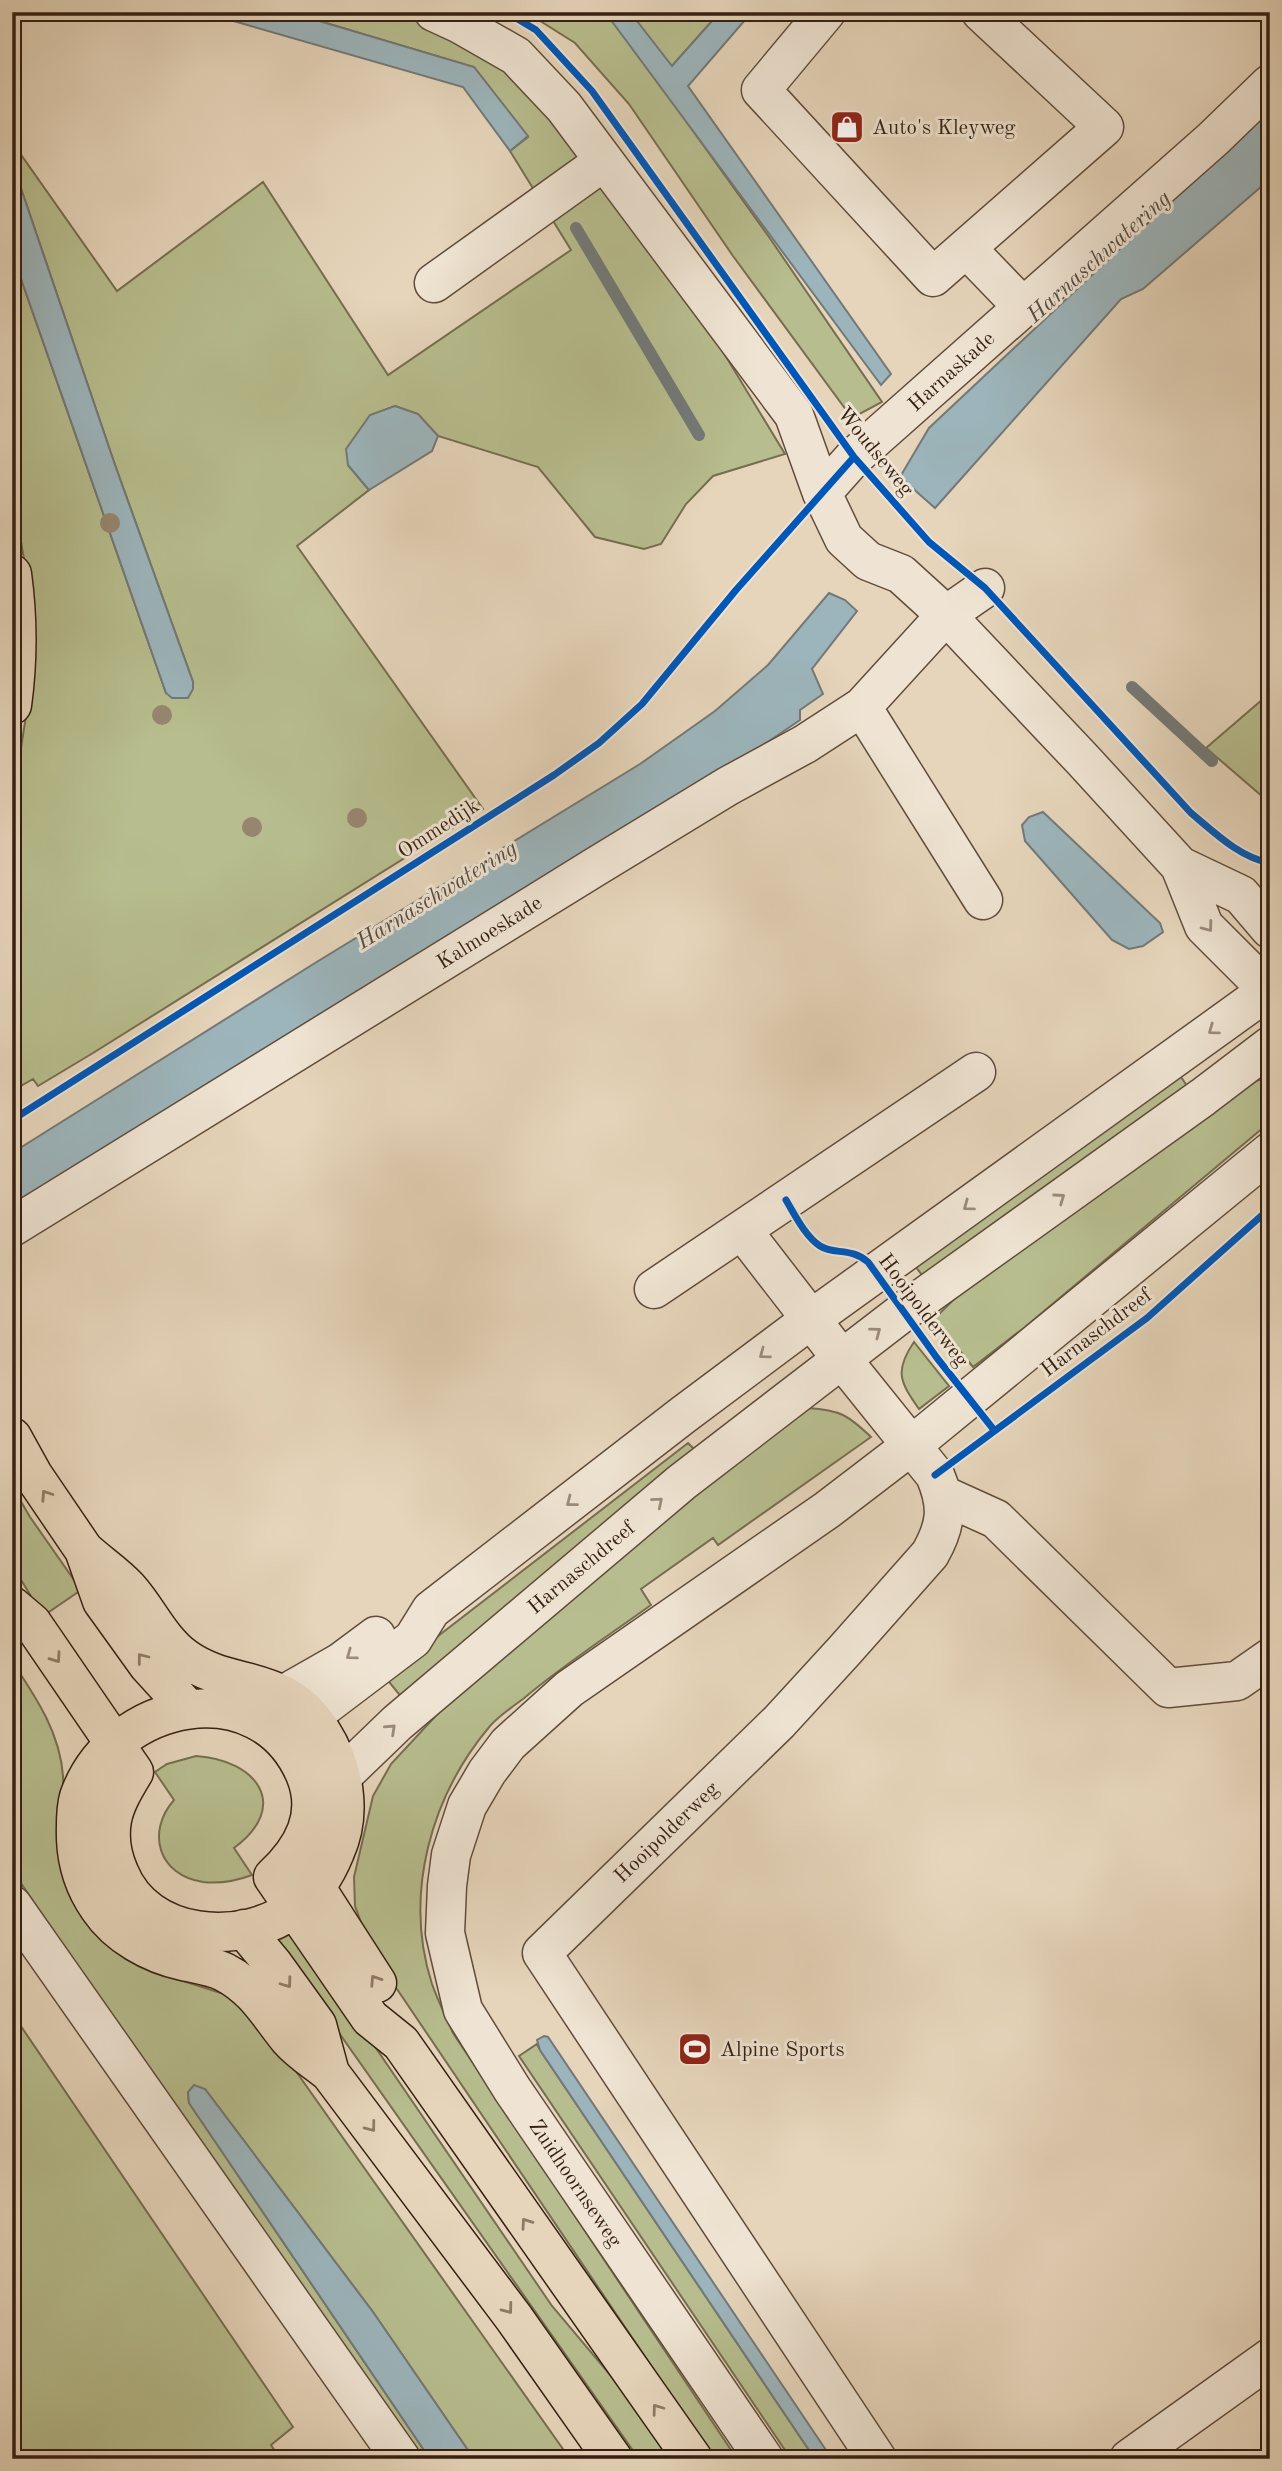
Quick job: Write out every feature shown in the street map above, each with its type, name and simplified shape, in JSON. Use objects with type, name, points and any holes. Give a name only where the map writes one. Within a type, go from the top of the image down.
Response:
[{"type":"main road","points":[[12,574],[16,604],[17,654],[12,705]]},
{"type":"main road","points":[[12,1437],[33,1475],[84,1550],[102,1601],[148,1665],[188,1709]]},
{"type":"main road","points":[[12,1642],[106,1753],[134,1772],[117,1803],[111,1839],[114,1861],[124,1886],[141,1906],[159,1918],[185,1928],[209,1932],[244,1929],[272,1921],[305,1898],[332,1860],[344,1822],[342,1776],[331,1749],[250,1682],[202,1669],[182,1656],[128,1588],[84,1550]]},
{"type":"main road","points":[[12,1606],[32,1623],[106,1753]]},
{"type":"main road","points":[[290,1716],[259,1722],[233,1711],[188,1709],[154,1718],[106,1753],[79,1799],[76,1824],[81,1872],[90,1893],[110,1920],[139,1944],[178,1960],[222,1971],[259,1998],[291,2042],[330,2073],[514,2318],[613,2459]]},
{"type":"main road","points":[[290,1716],[291,1749],[309,1784],[312,1808],[309,1830],[300,1846],[290,1862],[273,1877],[305,1898],[370,2018],[401,2043],[693,2459]]},
{"type":"main road","points":[[244,1929],[317,2025],[330,2073]]},
{"type":"street","points":[[290,1716],[413,1639],[431,1610],[682,1415],[1269,991],[1204,926],[1180,866],[1083,760],[946,615],[901,574],[868,561],[844,540],[822,492],[794,415],[564,107],[516,57],[434,12]]},
{"type":"street","points":[[826,12],[761,90],[933,277],[1104,127],[981,12]]},
{"type":"street","name":"Harnaskade","points":[[822,492],[854,457],[1213,139],[1270,84]]},
{"type":"street","points":[[434,283],[603,162]]},
{"type":"street","points":[[967,249],[1023,307]]},
{"type":"street","name":"Kalmoeskade","points":[[12,1227],[595,867],[862,707],[946,615],[985,588]]},
{"type":"street","points":[[862,707],[983,900]]},
{"type":"street","points":[[1180,866],[1241,895],[1270,929]]},
{"type":"street","name":"Harnaschdreef","points":[[342,1776],[397,1723],[682,1482],[986,1251],[1203,1097],[1270,1046]]},
{"type":"street","points":[[654,1289],[976,1072]]},
{"type":"street","name":"Harnaschdreef","points":[[447,1886],[451,1855],[467,1806],[486,1772],[508,1744],[569,1689],[827,1510],[912,1445],[1270,1152]]},
{"type":"street","name":"Hooipolderweg","points":[[742,1230],[810,1320],[935,1475],[943,1495],[943,1526],[930,1553],[779,1722],[542,1953],[877,2459]]},
{"type":"street","points":[[943,1495],[996,1518],[1168,1688],[1237,1681],[1270,1658]]},
{"type":"street","name":"Zuidhoornseweg","points":[[447,1886],[445,1933],[463,2010],[512,2089],[764,2459]]},
{"type":"street","points":[[12,1905],[401,2459]]},
{"type":"street","points":[[1129,2459],[1270,2358]]},
{"type":"green space","points":[[289,12],[424,12],[504,56],[705,322],[785,454],[713,476],[686,504],[661,544],[644,549],[595,537],[538,467],[438,436],[418,414],[395,406],[371,415],[348,465],[369,490],[297,546],[483,809],[38,1086],[33,1079],[12,1091],[12,806],[30,690],[27,576],[12,503],[12,253],[166,693],[193,682],[115,465],[12,162],[12,142],[117,291],[263,182],[388,375],[571,250],[510,151],[528,137],[474,67]]},
{"type":"green space","points":[[526,12],[608,12],[769,237],[882,402],[852,418],[733,256],[629,104],[575,43]]},
{"type":"green space","points":[[615,12],[720,12],[672,66]]},
{"type":"green space","points":[[1270,693],[1270,803],[1206,748]]},
{"type":"green space","points":[[1177,1071],[1189,1089],[925,1279],[912,1262]]},
{"type":"green space","points":[[1270,1079],[1270,1122],[1025,1327],[973,1367],[934,1319],[1000,1254],[1232,1089]]},
{"type":"green space","points":[[914,1342],[949,1386],[919,1409],[907,1391],[902,1376],[904,1361]]},
{"type":"green space","points":[[808,1408],[843,1415],[871,1437],[718,1545],[713,1538],[641,1589],[651,1605],[554,1674],[494,1722],[469,1753],[452,1783],[438,1815],[422,1881],[424,1950],[432,1984],[453,2033],[737,2459],[714,2459],[372,1952],[355,1906],[354,1877],[373,1796],[391,1764],[457,1693],[735,1453]]},
{"type":"green space","points":[[688,1443],[698,1453],[403,1699],[385,1677]]},
{"type":"green space","points":[[12,1486],[30,1517],[81,1590],[43,1616],[12,1565]]},
{"type":"green space","points":[[12,1661],[45,1715],[57,1744],[63,1776],[59,1842],[170,1977],[224,1994],[266,2029],[570,2459],[474,2459],[373,2312],[205,2089],[188,2092],[189,2103],[430,2459],[413,2459],[12,1870]]},
{"type":"green space","points":[[196,1756],[217,1759],[236,1766],[250,1776],[259,1788],[263,1801],[261,1816],[251,1832],[234,1848],[252,1875],[216,1883],[188,1878],[176,1871],[161,1850],[160,1825],[174,1800],[155,1772],[167,1764]]},
{"type":"green space","points":[[296,1931],[552,2306],[681,2459],[639,2459],[275,1942]]},
{"type":"green space","points":[[12,2013],[293,2427],[271,2445],[280,2459],[12,2459]]},
{"type":"green space","points":[[537,2044],[815,2459],[791,2459],[519,2056]]},
{"type":"water","points":[[202,12],[289,12],[474,67],[528,136],[510,151],[463,87]]},
{"type":"water","points":[[605,12],[630,12],[672,66],[720,12],[752,12],[688,86],[891,374],[881,385]]},
{"type":"water","points":[[1270,108],[1270,179],[1143,289],[1121,299],[935,508],[900,477],[929,428]]},
{"type":"water","points":[[12,162],[115,465],[193,682],[188,698],[172,698],[166,693],[12,253]]},
{"type":"water","points":[[395,406],[418,414],[438,436],[432,451],[369,490],[348,465],[346,449],[370,415]]},
{"type":"water","name":"Harnaschwatering","points":[[829,593],[845,600],[857,611],[812,669],[823,694],[800,710],[800,720],[756,750],[12,1206],[12,1153],[640,764],[715,711],[768,665]]},
{"type":"water","points":[[1043,812],[1160,923],[1163,932],[1143,946],[1129,949],[1112,940],[1025,841],[1022,825],[1029,817]]},
{"type":"water","points":[[548,2037],[832,2459],[815,2459],[540,2050],[537,2040]]},
{"type":"water","points":[[194,2085],[205,2089],[373,2312],[474,2459],[430,2459],[189,2103],[188,2092]]},
{"type":"waterway","points":[[576,228],[699,435]]},
{"type":"waterway","points":[[1132,687],[1212,761]]},
{"type":"cycle path","name":"Woudseweg","points":[[506,12],[536,30],[592,91],[854,457],[929,542],[985,588],[1191,813],[1238,850],[1270,863]]},
{"type":"cycle path","name":"Woudseweg","points":[[12,1120],[554,775],[599,743],[642,704],[736,590],[854,457]]},
{"type":"cycle path","points":[[786,1200],[805,1231],[820,1246],[855,1254],[868,1262],[937,1358],[994,1430]]},
{"type":"cycle path","points":[[935,1475],[1147,1318],[1270,1208]]},
{"type":"place","name":"Auto's Kleyweg","points":[[847,127]]},
{"type":"place","name":"Alpine Sports","points":[[695,2049]]}]
